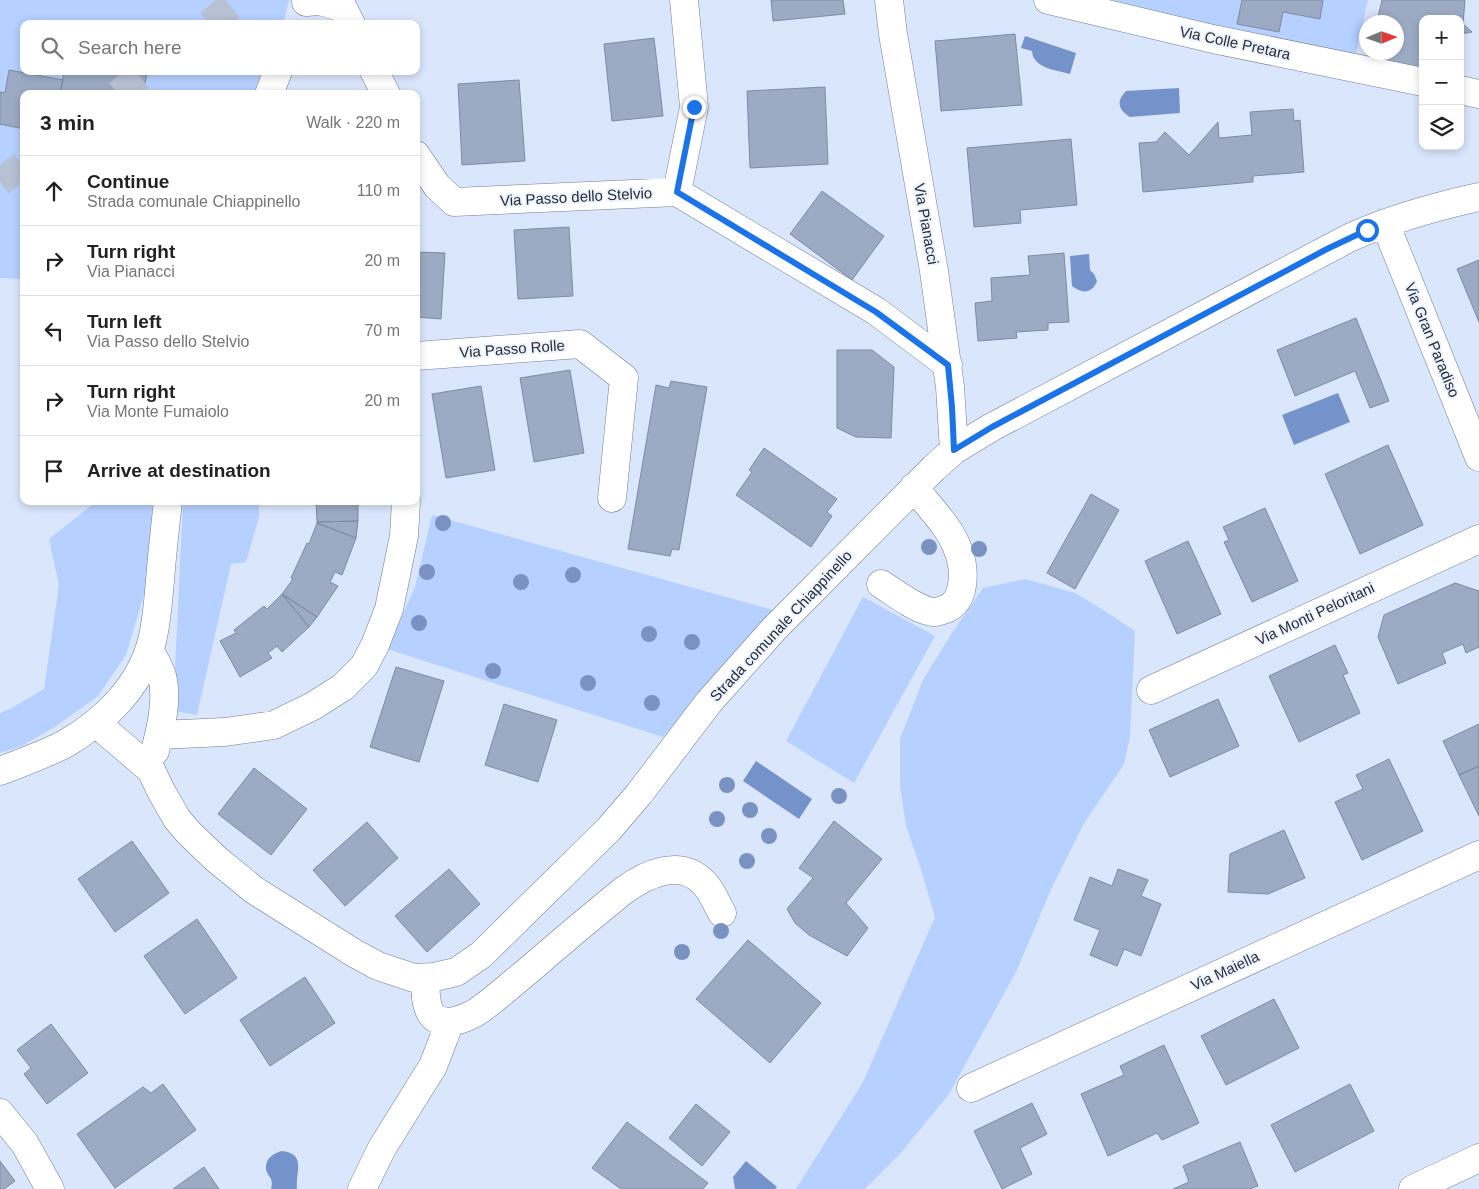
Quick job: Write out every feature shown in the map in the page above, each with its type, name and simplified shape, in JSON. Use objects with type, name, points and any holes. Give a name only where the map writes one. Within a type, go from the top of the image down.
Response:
[{"type":"street","points":[[684,0],[694,107],[677,192],[876,312],[948,365]]},
{"type":"street","name":"Via Pianacci","points":[[888,0],[948,365],[954,450]]},
{"type":"street","name":"Via Colle Pretara","points":[[1048,0],[1213,39],[1419,81]]},
{"type":"street","points":[[303,9],[320,1],[343,8],[349,20]]},
{"type":"street","points":[[270,90],[276,75]]},
{"type":"street","points":[[376,75],[384,90]]},
{"type":"street","points":[[1464,91],[1479,94]]},
{"type":"street","name":"Via Passo dello Stelvio","points":[[420,161],[437,186],[454,202],[677,192]]},
{"type":"street","name":"Strada comunale Chiappinello","points":[[96,723],[151,770],[169,806],[189,833],[215,858],[254,890],[366,960],[391,971],[414,978],[425,978],[456,972],[481,956],[589,850],[634,800],[710,702],[751,654],[914,487],[954,450],[992,427],[1358,234],[1424,210],[1479,197]]},
{"type":"street","name":"Via Gran Paradiso","points":[[1385,223],[1479,457]]},
{"type":"street","name":"Via Passo Rolle","points":[[420,356],[580,344],[624,378],[612,498]]},
{"type":"street","points":[[881,584],[925,611],[934,612],[947,609],[958,600],[962,584],[963,566],[958,549],[950,534],[914,487]]},
{"type":"street","points":[[0,771],[61,746],[96,723],[132,685],[144,664],[149,650],[156,615],[168,505]]},
{"type":"street","points":[[159,735],[225,732],[274,725],[313,706],[343,687],[364,666],[376,645],[389,609],[404,536],[406,505]]},
{"type":"street","name":"Via Monti Peloritani","points":[[1151,690],[1479,539]]},
{"type":"street","points":[[149,650],[162,676],[164,689],[159,735],[151,770]]},
{"type":"street","name":"Via Maiella","points":[[971,1088],[1479,855]]},
{"type":"street","points":[[425,978],[427,1001],[430,1011],[435,1017],[442,1021],[450,1022],[461,1019],[488,1004],[623,891],[641,878],[659,871],[683,871],[697,877],[708,887],[722,913]]},
{"type":"street","points":[[362,1189],[382,1148],[433,1066],[450,1022]]},
{"type":"street","points":[[0,1113],[25,1144],[50,1189]]},
{"type":"street","points":[[1412,1189],[1479,1158]]},
{"type":"shaded area","points":[[0,0],[289,0],[284,20],[20,20],[20,75],[260,75],[255,90],[20,90],[20,279],[0,278]]},
{"type":"shaded area","points":[[1112,0],[1368,0],[1365,15],[1359,15],[1359,40],[1355,58],[1211,26]]},
{"type":"shaded area","points":[[1025,36],[1076,53],[1070,74],[1046,67],[1036,61],[1032,51],[1021,48]]},
{"type":"shaded area","points":[[1179,88],[1180,113],[1130,117],[1123,111],[1120,105],[1121,98],[1126,91]]},
{"type":"shaded area","points":[[1089,254],[1090,270],[1097,281],[1090,290],[1083,291],[1072,286],[1070,256]]},
{"type":"shaded area","points":[[1338,393],[1350,422],[1294,445],[1282,415]]},
{"type":"shaded area","points":[[92,505],[153,505],[148,581],[126,655],[98,696],[56,726],[22,746],[0,753],[0,713],[44,689],[59,585],[49,539]]},
{"type":"shaded area","points":[[183,505],[259,505],[259,517],[246,562],[231,564],[197,715],[173,711]]},
{"type":"shaded area","points":[[432,515],[777,611],[663,737],[387,649],[415,587]]},
{"type":"shaded area","points":[[1025,579],[1075,593],[1135,631],[1130,737],[1124,764],[1083,825],[1052,887],[1016,972],[949,1094],[899,1155],[865,1189],[796,1189],[863,1082],[935,917],[906,826],[900,786],[900,739],[923,680],[983,588]]},
{"type":"shaded area","points":[[863,597],[935,636],[854,783],[786,741]]},
{"type":"shaded area","points":[[756,761],[812,799],[799,819],[743,781]]},
{"type":"shaded area","points":[[282,1151],[295,1156],[297,1160],[297,1189],[271,1189],[271,1180],[266,1165],[273,1155]]},
{"type":"shaded area","points":[[746,1161],[777,1187],[775,1189],[735,1189],[733,1177]]},
{"type":"building","points":[[771,0],[843,0],[845,14],[773,21]]},
{"type":"building","points":[[1242,0],[1323,0],[1320,19],[1283,12],[1279,32],[1237,24]]},
{"type":"building","points":[[1382,0],[1465,0],[1464,15],[1419,15],[1419,76],[1367,61],[1404,60],[1404,15],[1379,15]]},
{"type":"building","points":[[1464,25],[1472,32],[1464,33]]},
{"type":"building","points":[[1015,34],[1022,105],[941,111],[935,41]]},
{"type":"building","points":[[654,38],[663,116],[612,121],[604,44]]},
{"type":"building","points":[[9,70],[20,72],[20,75],[36,75],[63,80],[61,90],[20,90],[20,128],[0,124],[0,92],[5,93]]},
{"type":"building","points":[[63,75],[147,75],[144,90],[61,90]]},
{"type":"building","points":[[519,80],[525,161],[462,165],[458,84]]},
{"type":"building","points":[[825,87],[828,164],[750,168],[747,91]]},
{"type":"building","points":[[1293,109],[1294,121],[1300,120],[1304,172],[1253,176],[1253,182],[1143,192],[1139,143],[1156,142],[1165,132],[1189,155],[1218,122],[1219,138],[1252,135],[1250,112]]},
{"type":"building","points":[[1071,139],[1077,205],[1020,210],[1021,223],[974,227],[967,148]]},
{"type":"building","points":[[822,191],[884,236],[852,280],[790,234]]},
{"type":"building","points":[[569,227],[573,296],[518,299],[514,230]]},
{"type":"building","points":[[420,252],[445,253],[441,319],[420,317]]},
{"type":"building","points":[[1064,253],[1069,322],[1048,323],[1048,330],[1016,332],[1017,338],[978,341],[975,303],[992,301],[991,278],[1030,275],[1028,256]]},
{"type":"building","points":[[1479,260],[1479,322],[1457,269]]},
{"type":"building","points":[[1356,318],[1389,401],[1370,408],[1355,371],[1295,396],[1277,350]]},
{"type":"building","points":[[837,350],[872,350],[894,367],[891,438],[856,437],[837,428]]},
{"type":"building","points":[[570,370],[584,453],[534,462],[520,378]]},
{"type":"building","points":[[671,381],[707,387],[679,550],[672,549],[670,556],[628,549],[656,385],[669,388]]},
{"type":"building","points":[[481,386],[495,470],[446,478],[432,394]]},
{"type":"building","points":[[1388,445],[1423,525],[1360,554],[1325,474]]},
{"type":"building","points":[[764,448],[837,499],[827,512],[832,516],[811,547],[736,495],[752,472],[749,470]]},
{"type":"building","points":[[1091,494],[1119,510],[1075,589],[1047,573]]},
{"type":"building","points":[[316,505],[358,505],[358,521],[317,522]]},
{"type":"building","points":[[1265,508],[1298,581],[1252,602],[1224,542],[1229,540],[1223,527]]},
{"type":"building","points":[[358,521],[356,538],[317,523],[317,522]]},
{"type":"building","points":[[317,523],[356,538],[342,575],[335,572],[330,582],[338,586],[317,617],[282,594],[293,579],[291,578],[307,543],[309,544]]},
{"type":"building","points":[[1188,541],[1221,614],[1177,634],[1145,561]]},
{"type":"building","points":[[1455,583],[1479,591],[1479,647],[1466,653],[1463,644],[1442,653],[1446,663],[1398,684],[1378,637],[1384,615]]},
{"type":"building","points":[[282,594],[309,627],[282,652],[277,646],[268,653],[272,658],[240,677],[220,641],[236,633],[234,630],[264,606],[267,609]]},
{"type":"building","points":[[282,594],[317,617],[309,627]]},
{"type":"building","points":[[1335,645],[1348,673],[1343,675],[1360,713],[1299,742],[1269,676]]},
{"type":"building","points":[[396,667],[444,681],[419,762],[370,747]]},
{"type":"building","points":[[1218,699],[1239,746],[1170,777],[1149,730]]},
{"type":"building","points":[[504,704],[557,720],[538,782],[485,765]]},
{"type":"building","points":[[1479,724],[1479,766],[1459,775],[1443,741]]},
{"type":"building","points":[[1389,759],[1423,831],[1362,860],[1335,802],[1363,789],[1356,775]]},
{"type":"building","points":[[1479,766],[1479,816],[1459,775]]},
{"type":"building","points":[[254,768],[307,809],[271,855],[218,814]]},
{"type":"building","points":[[834,821],[882,859],[846,903],[868,928],[847,956],[809,935],[795,923],[787,909],[813,878],[799,868]]},
{"type":"building","points":[[367,822],[398,858],[345,906],[313,870]]},
{"type":"building","points":[[1284,830],[1305,878],[1268,894],[1228,892],[1230,854]]},
{"type":"building","points":[[132,841],[169,893],[115,932],[78,879]]},
{"type":"building","points":[[449,869],[480,904],[427,952],[395,916]]},
{"type":"building","points":[[1118,869],[1148,880],[1141,896],[1161,904],[1141,956],[1124,949],[1117,966],[1090,955],[1100,930],[1074,920],[1090,877],[1112,886]]},
{"type":"building","points":[[197,919],[237,978],[185,1014],[144,956]]},
{"type":"building","points":[[748,940],[821,1003],[770,1063],[696,999]]},
{"type":"building","points":[[305,977],[335,1023],[270,1066],[240,1020]]},
{"type":"building","points":[[1274,999],[1299,1048],[1226,1085],[1201,1036]]},
{"type":"building","points":[[51,1024],[88,1073],[47,1104],[24,1074],[31,1068],[17,1050]]},
{"type":"building","points":[[1164,1045],[1199,1123],[1162,1140],[1157,1133],[1108,1156],[1081,1094],[1124,1075],[1120,1066]]},
{"type":"building","points":[[163,1084],[196,1130],[115,1188],[77,1134],[143,1087],[151,1093]]},
{"type":"building","points":[[1350,1084],[1374,1131],[1295,1172],[1271,1125]]},
{"type":"building","points":[[1032,1103],[1047,1134],[1020,1148],[1032,1174],[1002,1189],[974,1131]]},
{"type":"building","points":[[696,1104],[730,1132],[702,1166],[669,1138]]},
{"type":"building","points":[[627,1122],[708,1183],[703,1189],[621,1189],[592,1168]]},
{"type":"building","points":[[1240,1142],[1258,1186],[1249,1189],[1173,1189],[1189,1182],[1183,1166]]},
{"type":"building","points":[[0,1161],[15,1181],[4,1189],[0,1189]]},
{"type":"building","points":[[204,1167],[219,1189],[173,1189]]},
{"type":"tunnel","points":[[214,20],[239,0]]},
{"type":"tunnel","points":[[123,90],[142,75]]},
{"type":"tunnel","points":[[0,182],[20,167]]},
{"type":"route","points":[[694,107],[677,192],[876,312],[948,365],[954,450],[992,427],[1327,249],[1367,230]]}]
